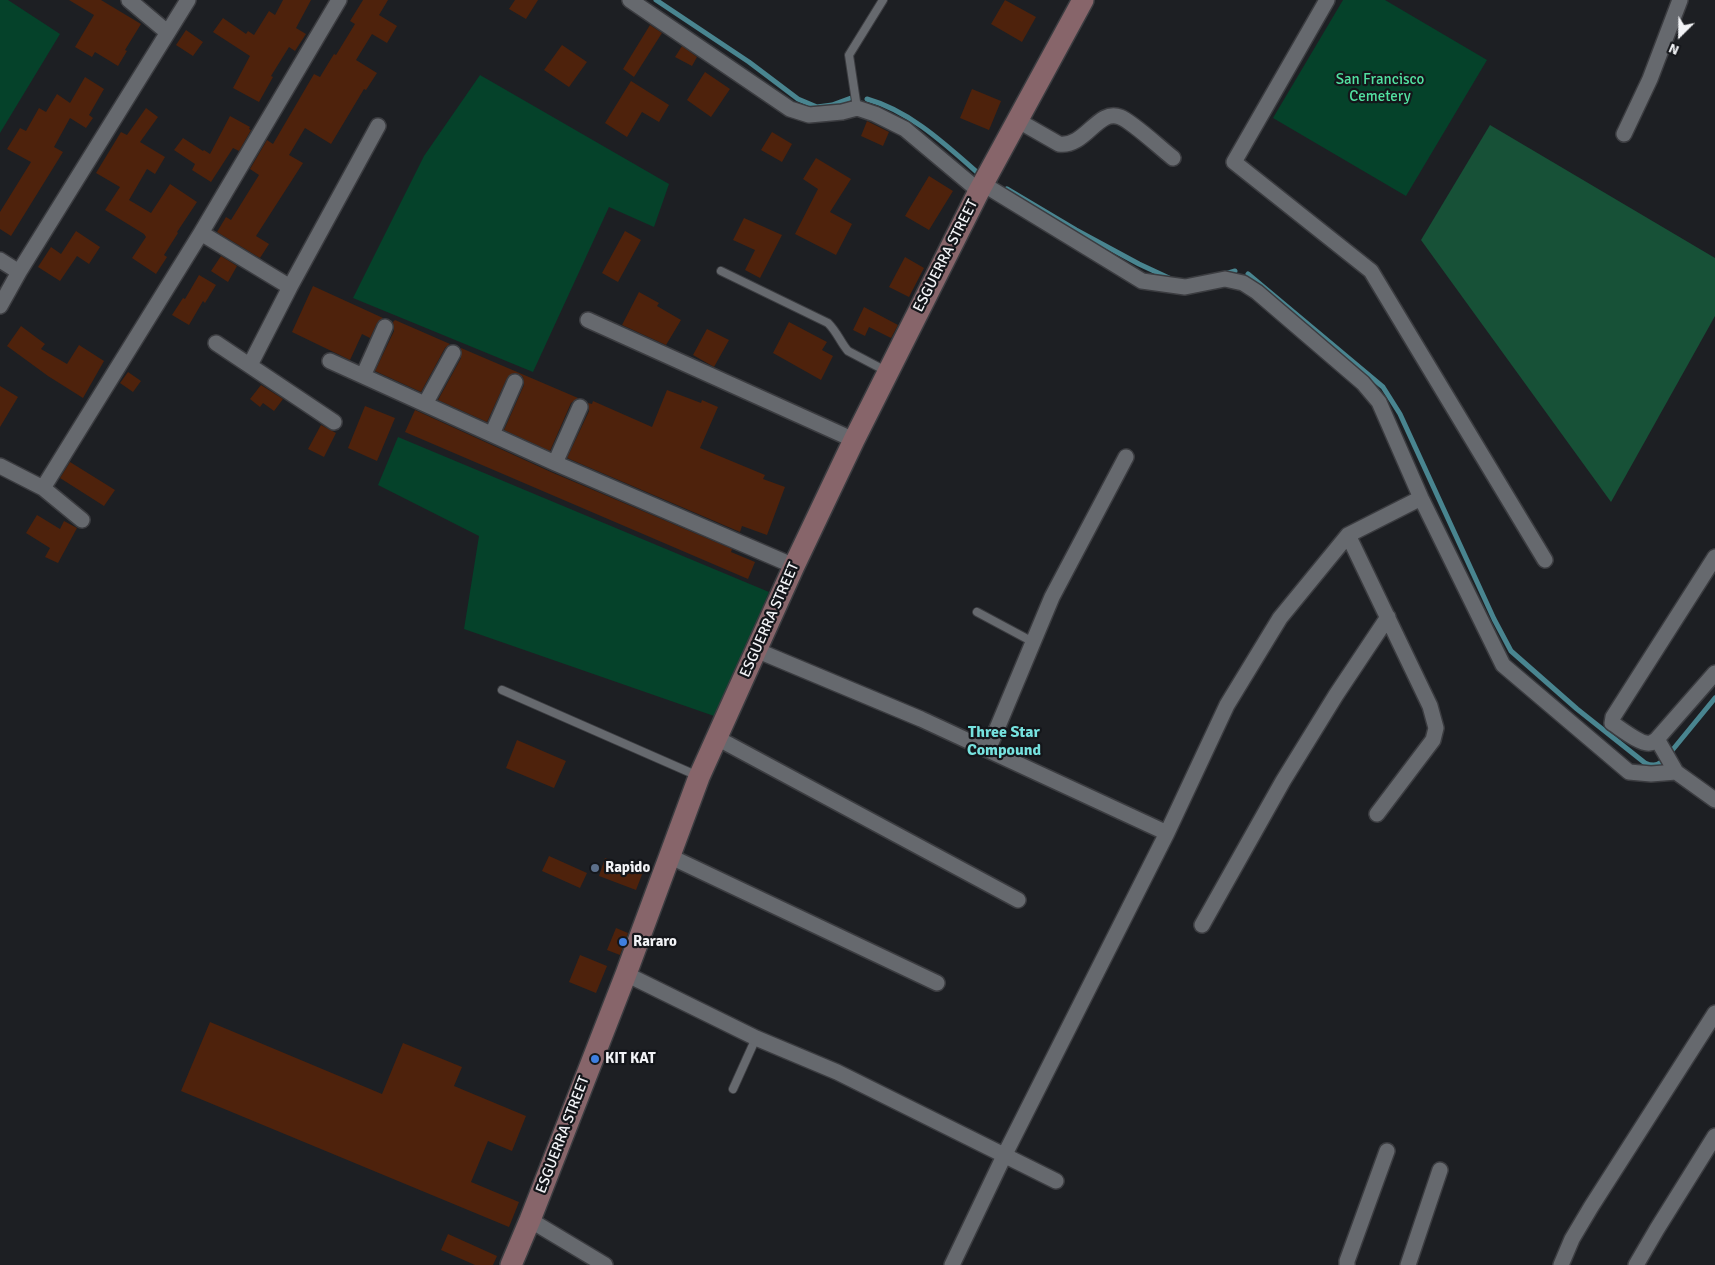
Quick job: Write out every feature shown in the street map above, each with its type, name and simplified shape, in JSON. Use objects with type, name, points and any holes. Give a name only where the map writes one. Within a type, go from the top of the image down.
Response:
[{"type":"main road","name":"ESGUERRA STREET","points":[[511,1265],[626,974],[699,777],[756,650],[794,566],[888,372],[981,188],[1083,0]]},
{"type":"street","points":[[129,0],[167,32]]},
{"type":"street","points":[[0,306],[19,272],[188,0]]},
{"type":"street","points":[[43,488],[201,232],[339,0]]},
{"type":"street","points":[[630,0],[790,108],[809,115],[842,112],[857,108],[875,114],[904,129],[981,188],[1142,280],[1184,288],[1225,279],[1242,283],[1257,292],[1363,383],[1379,402],[1421,498],[1503,665],[1629,772],[1651,774],[1676,772]]},
{"type":"street","points":[[1327,0],[1234,162],[1371,271],[1545,560]]},
{"type":"street","points":[[1624,134],[1650,79],[1680,0]]},
{"type":"street","points":[[1017,120],[1059,144],[1066,145],[1078,140],[1105,117],[1117,116],[1127,120],[1172,158]]},
{"type":"street","points":[[250,365],[290,287],[378,126]]},
{"type":"street","points":[[201,232],[290,287]]},
{"type":"street","points":[[0,260],[19,272]]},
{"type":"street","points":[[588,320],[854,440]]},
{"type":"street","points":[[363,376],[385,327]]},
{"type":"street","points":[[216,343],[334,422]]},
{"type":"street","points":[[425,404],[453,353]]},
{"type":"street","points":[[330,361],[555,463],[794,566]]},
{"type":"street","points":[[492,434],[515,382]]},
{"type":"street","points":[[555,463],[580,407]]},
{"type":"street","points":[[988,750],[1052,597],[1126,457]]},
{"type":"street","points":[[0,466],[43,488],[82,520]]},
{"type":"street","points":[[952,1265],[1004,1156],[1167,833],[1227,705],[1280,618],[1348,535],[1421,498]]},
{"type":"street","points":[[1348,535],[1430,706],[1436,728],[1433,740],[1377,814]]},
{"type":"street","points":[[1715,557],[1612,720],[1612,723],[1649,743],[1657,739],[1715,673]]},
{"type":"street","points":[[1202,925],[1283,781],[1336,695],[1388,617]]},
{"type":"street","points":[[756,650],[912,715],[1167,833]]},
{"type":"street","points":[[717,738],[1018,900]]},
{"type":"street","points":[[1657,739],[1676,772],[1715,800]]},
{"type":"street","points":[[669,856],[937,983]]},
{"type":"street","points":[[626,974],[756,1038],[837,1072],[1056,1181]]},
{"type":"street","points":[[1561,1265],[1572,1239],[1591,1207],[1715,1013]]},
{"type":"street","points":[[1636,1265],[1715,1136]]},
{"type":"street","points":[[1347,1265],[1386,1151]]},
{"type":"street","points":[[1408,1265],[1440,1170]]},
{"type":"street","points":[[530,1220],[605,1265]]},
{"type":"lane","points":[[857,108],[849,55],[883,0]]},
{"type":"lane","points":[[721,270],[828,323],[838,334],[848,352],[888,372]]},
{"type":"lane","points":[[977,612],[1033,642]]},
{"type":"lane","points":[[502,690],[699,777]]},
{"type":"lane","points":[[733,1089],[756,1038]]},
{"type":"green space","points":[[0,0],[8,0],[60,34],[0,133]]},
{"type":"green space","name":"San Francisco Cemetery","points":[[1343,0],[1385,0],[1487,60],[1406,196],[1273,118]]},
{"type":"green space","points":[[480,75],[669,184],[654,227],[609,207],[533,372],[353,298],[424,156]]},
{"type":"green space","points":[[1490,125],[1715,258],[1715,316],[1611,502],[1421,240]]},
{"type":"green space","points":[[398,437],[769,592],[717,717],[464,629],[479,536],[378,485]]},
{"type":"building","points":[[69,0],[101,0],[141,24],[125,50],[127,51],[118,66],[95,52],[92,57],[75,47],[94,15]]},
{"type":"building","points":[[283,0],[311,0],[296,28],[306,34],[295,51],[289,47],[271,76],[273,77],[259,102],[233,88],[250,56],[213,32],[223,18],[246,34],[248,31],[254,35],[269,11],[275,15]]},
{"type":"building","points":[[363,0],[388,0],[379,15],[397,26],[387,43],[372,34],[356,60],[377,73],[366,90],[364,89],[331,144],[305,128],[289,155],[303,163],[256,236],[269,244],[260,258],[217,232],[226,217],[231,220],[259,175],[250,169],[267,140],[273,144],[314,74],[320,77],[334,54],[336,55],[355,24],[350,21]]},
{"type":"building","points":[[515,0],[538,0],[526,19],[509,9]]},
{"type":"building","points":[[1005,0],[1036,17],[1022,42],[991,24]]},
{"type":"building","points":[[650,25],[662,33],[634,77],[623,69]]},
{"type":"building","points":[[186,30],[203,42],[193,56],[176,45]]},
{"type":"building","points":[[562,45],[587,62],[569,87],[544,70]]},
{"type":"building","points":[[682,46],[697,57],[692,66],[675,57]]},
{"type":"building","points":[[705,72],[730,89],[711,117],[687,100]]},
{"type":"building","points":[[85,77],[104,89],[89,115],[93,118],[86,128],[70,118],[54,147],[63,152],[11,236],[0,229],[0,212],[31,162],[7,149],[20,128],[26,131],[39,108],[46,112],[57,94],[70,103]]},
{"type":"building","points":[[631,81],[669,105],[659,122],[642,112],[627,137],[605,123]]},
{"type":"building","points":[[972,89],[1001,101],[989,130],[960,118]]},
{"type":"building","points":[[146,108],[158,117],[140,142],[165,157],[155,174],[147,169],[129,200],[151,213],[170,184],[197,202],[177,232],[164,255],[167,257],[156,274],[132,258],[146,237],[144,234],[105,210],[120,187],[96,173],[121,132],[127,135]]},
{"type":"building","points":[[230,116],[250,127],[249,129],[251,130],[239,151],[233,148],[211,182],[192,170],[195,164],[174,150],[183,138],[210,154]]},
{"type":"building","points":[[867,121],[889,132],[883,146],[861,136]]},
{"type":"building","points":[[772,132],[792,144],[782,162],[761,150]]},
{"type":"building","points":[[816,158],[851,179],[830,212],[852,224],[836,255],[795,234],[818,189],[803,179]]},
{"type":"building","points":[[929,176],[953,191],[929,230],[905,216]]},
{"type":"building","points":[[744,218],[782,235],[760,278],[745,270],[755,250],[733,240]]},
{"type":"building","points":[[76,231],[100,247],[89,264],[77,256],[60,281],[38,267],[51,247],[61,254]]},
{"type":"building","points":[[625,231],[641,240],[618,282],[602,273]]},
{"type":"building","points":[[221,256],[237,266],[228,282],[211,271]]},
{"type":"building","points":[[905,257],[924,268],[909,297],[889,287]]},
{"type":"building","points":[[199,275],[216,285],[205,303],[203,301],[189,325],[172,315],[183,298],[185,299]]},
{"type":"building","points":[[313,286],[383,318],[377,323],[370,338],[362,334],[350,360],[292,332]]},
{"type":"building","points":[[639,292],[659,303],[657,306],[681,320],[666,345],[622,325]]},
{"type":"building","points":[[864,307],[898,325],[891,338],[869,327],[865,336],[853,330]]},
{"type":"building","points":[[395,320],[450,344],[445,348],[421,392],[375,371],[394,331],[393,322]]},
{"type":"building","points":[[789,322],[827,342],[822,350],[833,356],[821,380],[773,353]]},
{"type":"building","points":[[21,326],[45,344],[41,349],[67,364],[79,345],[104,361],[83,398],[48,376],[7,346]]},
{"type":"building","points":[[707,329],[729,340],[714,367],[693,355]]},
{"type":"building","points":[[461,348],[578,398],[571,403],[550,451],[504,430],[524,385],[523,377],[519,374],[514,373],[507,378],[487,422],[438,400],[461,358]]},
{"type":"building","points":[[128,372],[141,381],[133,392],[120,383]]},
{"type":"building","points":[[261,385],[283,399],[274,411],[263,403],[260,407],[250,399]]},
{"type":"building","points":[[0,386],[18,397],[0,427]]},
{"type":"building","points":[[667,390],[701,403],[702,400],[718,407],[700,448],[765,475],[763,479],[785,487],[767,535],[742,526],[740,532],[567,458],[589,411],[588,403],[592,404],[593,401],[652,427]]},
{"type":"building","points":[[365,406],[395,418],[377,461],[348,448]]},
{"type":"building","points":[[415,410],[551,472],[732,549],[731,552],[755,562],[748,579],[405,432]]},
{"type":"building","points":[[321,425],[336,433],[324,457],[308,449]]},
{"type":"building","points":[[70,462],[115,490],[104,506],[60,478]]},
{"type":"building","points":[[37,515],[60,529],[64,521],[77,528],[58,563],[45,557],[50,548],[26,533]]},
{"type":"building","points":[[517,740],[566,761],[554,788],[506,768]]},
{"type":"building","points":[[549,856],[587,873],[580,888],[542,871]]},
{"type":"building","points":[[605,858],[643,872],[636,890],[599,876]]},
{"type":"building","points":[[616,928],[628,933],[620,955],[607,950]]},
{"type":"building","points":[[580,955],[607,966],[596,993],[569,982]]},
{"type":"building","points":[[210,1022],[382,1094],[403,1043],[462,1067],[454,1086],[526,1116],[512,1151],[488,1141],[471,1182],[519,1202],[509,1227],[181,1091]]},
{"type":"building","points":[[448,1234],[497,1256],[493,1265],[475,1265],[441,1250]]},
{"type":"waterway","points":[[656,0],[749,62],[798,99],[817,107],[832,105],[851,98]]},
{"type":"waterway","points":[[867,99],[883,104],[912,120],[940,140],[978,173]]},
{"type":"waterway","points":[[1007,189],[1076,230],[1169,278]]},
{"type":"waterway","points":[[1225,274],[1235,271]]},
{"type":"waterway","points":[[1248,274],[1383,387],[1400,414],[1494,619],[1511,651],[1577,709],[1645,763],[1654,765],[1663,761]]},
{"type":"waterway","points":[[1670,753],[1715,698]]},
{"type":"place","name":"Rapido","points":[[595,868]]},
{"type":"place","name":"Rararo","points":[[623,942]]},
{"type":"place","name":"KIT KAT","points":[[595,1059]]},
{"type":"district","name":"Three Star Compound","points":[[1004,742]]}]
